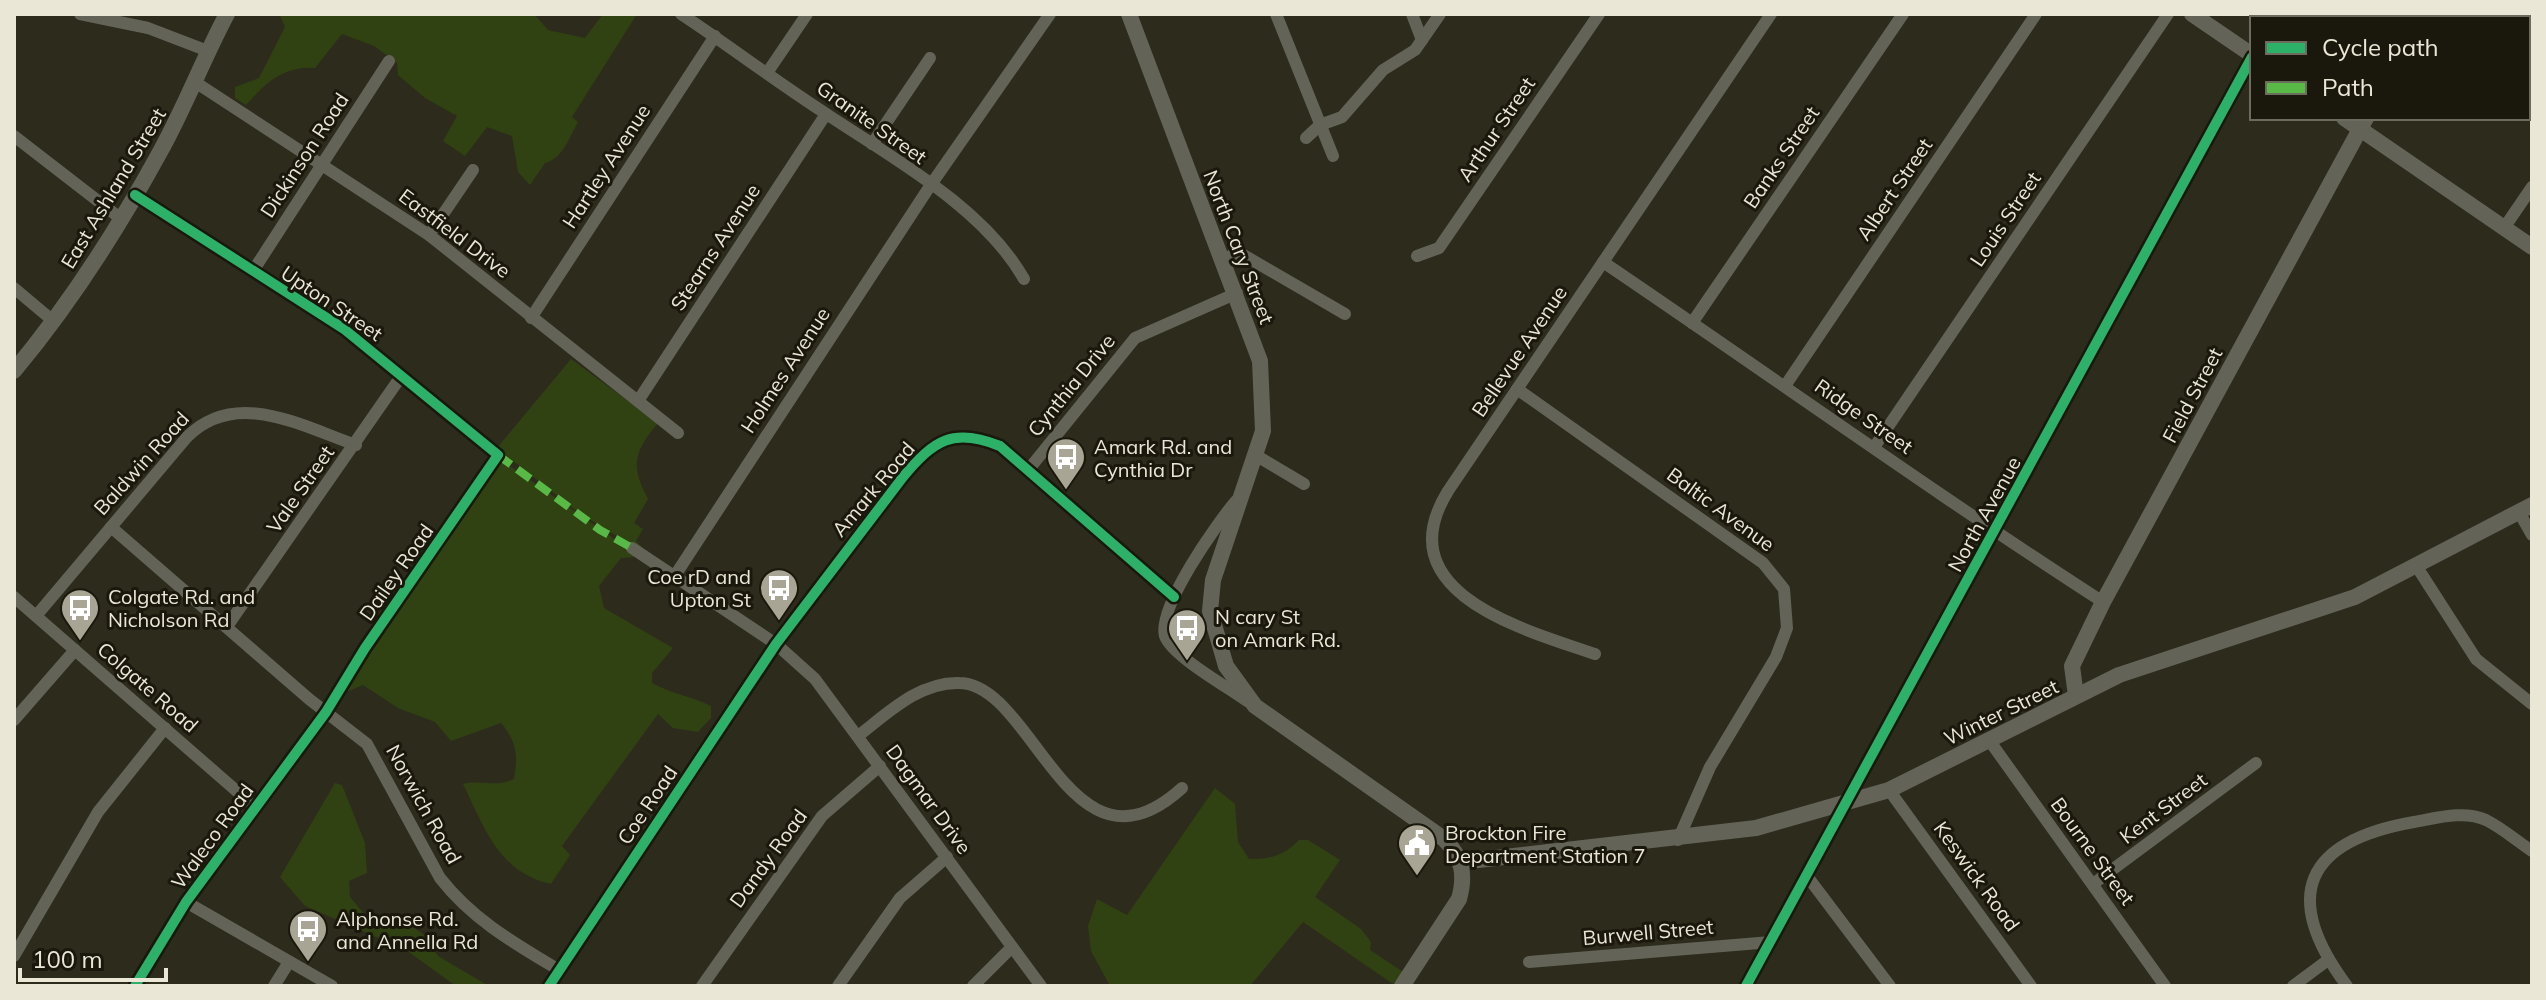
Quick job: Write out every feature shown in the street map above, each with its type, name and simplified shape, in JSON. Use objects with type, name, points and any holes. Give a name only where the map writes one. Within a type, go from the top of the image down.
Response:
[{"type":"street","points":[[80,14],[148,28],[208,51]]},
{"type":"street","name":"East Ashland Street","points":[[14,371],[52,320],[135,195],[227,14]]},
{"type":"street","name":"Granite Street","points":[[681,14],[872,144],[980,223],[1006,251],[1024,279]]},
{"type":"street","points":[[767,73],[807,14]]},
{"type":"street","name":"Holmes Avenue","points":[[674,577],[930,186],[1050,14]]},
{"type":"street","name":"North Cary Street","points":[[1129,14],[1237,293],[1260,361],[1264,404],[1257,456],[1238,498],[1213,580],[1210,611],[1226,666],[1255,706]]},
{"type":"street","points":[[1276,14],[1333,156]]},
{"type":"street","points":[[1412,14],[1422,40]]},
{"type":"street","points":[[1306,138],[1320,125],[1342,117],[1372,81],[1415,50],[1440,14]]},
{"type":"street","name":"Arthur Street","points":[[1417,256],[1439,248],[1599,14]]},
{"type":"street","name":"Bellevue Avenue","points":[[1595,654],[1499,621],[1475,607],[1447,576],[1432,545],[1431,530],[1437,509],[1771,14]]},
{"type":"street","name":"Banks Street","points":[[1692,323],[1903,14]]},
{"type":"street","name":"Albert Street","points":[[1785,386],[2036,14]]},
{"type":"street","name":"Louis Street","points":[[1875,446],[2168,14]]},
{"type":"street","points":[[2192,14],[2250,55]]},
{"type":"street","name":"Hartley Avenue","points":[[531,318],[715,36]]},
{"type":"street","points":[[872,144],[930,58]]},
{"type":"street","name":"North Avenue","points":[[1751,984],[2250,60]]},
{"type":"street","name":"Dickinson Road","points":[[253,271],[389,61]]},
{"type":"street","name":"Eastfield Drive","points":[[195,82],[324,163],[429,235],[678,433]]},
{"type":"street","name":"Stearns Avenue","points":[[638,401],[826,114]]},
{"type":"street","points":[[2362,123],[2532,247]]},
{"type":"street","name":"Field Street","points":[[2076,696],[2072,666],[2103,602],[2362,123]]},
{"type":"street","points":[[14,136],[120,218]]},
{"type":"street","points":[[429,235],[473,170]]},
{"type":"street","points":[[2504,228],[2532,187]]},
{"type":"street","name":"Upton Street","points":[[135,195],[344,329],[498,455]]},
{"type":"street","points":[[1225,263],[1233,254],[1240,253],[1345,314]]},
{"type":"street","name":"Ridge Street","points":[[1603,262],[1875,446],[1995,532],[2103,602]]},
{"type":"street","points":[[14,288],[52,320]]},
{"type":"street","name":"Cynthia Drive","points":[[1029,469],[1135,338],[1237,293]]},
{"type":"street","name":"Vale Street","points":[[228,625],[402,375]]},
{"type":"street","name":"Baltic Avenue","points":[[1517,389],[1763,563],[1784,589],[1789,616],[1782,644],[1725,737],[1678,840]]},
{"type":"street","name":"Baldwin Road","points":[[36,616],[187,437],[213,416],[236,411],[266,415],[356,445]]},
{"type":"street","name":"Amark Road","points":[[776,644],[921,456],[940,442],[957,436],[976,436],[1000,446],[1174,597]]},
{"type":"street","name":"Dailey Road","points":[[326,712],[365,648],[498,455]]},
{"type":"street","points":[[1257,456],[1304,484]]},
{"type":"street","name":"North Cary Street","points":[[1238,498],[1224,515],[1174,597],[1164,623],[1165,637],[1175,650],[1444,839],[1461,862]]},
{"type":"street","points":[[2525,508],[2532,535]]},
{"type":"street","name":"Winter Street","points":[[1461,862],[1503,855],[1678,840],[1756,828],[1889,790],[2119,675],[2355,597],[2525,508]]},
{"type":"street","name":"Norwich Road","points":[[111,527],[326,712],[354,731],[378,758],[440,878],[453,894],[488,927],[559,970]]},
{"type":"street","points":[[632,548],[776,644]]},
{"type":"street","points":[[2417,567],[2476,659],[2532,704]]},
{"type":"street","name":"Colgate Road","points":[[14,597],[255,807]]},
{"type":"street","name":"Dagmar Drive","points":[[776,644],[815,679],[1041,986]]},
{"type":"street","name":"Coe Road","points":[[549,986],[776,644]]},
{"type":"street","points":[[14,720],[75,650]]},
{"type":"street","points":[[858,736],[923,690],[941,684],[968,683],[992,697],[1006,710],[1065,785],[1100,809],[1133,816],[1152,812],[1182,788]]},
{"type":"street","name":"Waleco Road","points":[[135,986],[186,902],[326,712]]},
{"type":"street","points":[[14,956],[98,812],[165,728]]},
{"type":"street","name":"Bourne Street","points":[[1989,740],[2165,986]]},
{"type":"street","name":"Kent Street","points":[[2093,884],[2256,763]]},
{"type":"street","name":"Dandy Road","points":[[702,986],[812,829],[833,805],[880,766]]},
{"type":"street","name":"Keswick Road","points":[[1889,790],[2031,986]]},
{"type":"street","points":[[2347,986],[2328,960],[2309,906],[2316,871],[2329,855],[2351,838],[2387,826],[2456,815],[2485,819],[2532,851]]},
{"type":"street","points":[[838,986],[900,898],[947,857]]},
{"type":"street","points":[[1402,986],[1459,899],[1463,886],[1461,862]]},
{"type":"street","points":[[1807,876],[1890,986]]},
{"type":"street","points":[[186,902],[332,986]]},
{"type":"street","name":"Burwell Street","points":[[1529,962],[1771,942]]},
{"type":"street","points":[[973,986],[1012,947]]},
{"type":"street","points":[[2293,986],[2328,960]]},
{"type":"street","points":[[274,986],[289,962]]},
{"type":"green space","points":[[279,14],[534,14],[548,30],[585,38],[603,14],[637,14],[572,117],[578,122],[565,147],[545,163],[530,185],[518,172],[512,136],[487,127],[465,156],[443,141],[457,116],[425,98],[398,75],[397,63],[374,46],[342,34],[315,68],[284,73],[246,105],[235,98],[235,87],[259,78],[285,27]]},
{"type":"green space","points":[[571,359],[658,423],[644,442],[637,459],[639,477],[648,499],[634,523],[643,529],[636,541],[642,547],[640,550],[579,513],[497,448]]},
{"type":"green space","points":[[501,460],[629,549],[635,557],[621,558],[599,586],[604,608],[673,648],[652,673],[652,683],[711,706],[711,718],[698,732],[673,728],[658,714],[562,846],[570,855],[551,884],[518,870],[506,859],[486,832],[463,784],[501,783],[514,779],[515,749],[501,723],[451,741],[435,722],[398,708],[363,685],[344,693]]},
{"type":"green space","points":[[335,783],[342,785],[365,843],[367,873],[349,881],[350,897],[366,916],[408,924],[423,934],[438,956],[489,986],[456,986],[406,950],[305,906],[280,877]]},
{"type":"green space","points":[[1215,788],[1235,804],[1238,842],[1249,859],[1276,856],[1299,840],[1308,840],[1340,860],[1315,897],[1361,929],[1371,942],[1370,950],[1403,972],[1393,984],[1303,922],[1250,986],[1110,986],[1091,951],[1088,926],[1097,899],[1127,915]]},
{"type":"marked path","points":[[498,455],[600,530],[632,548]]},
{"type":"cycle path","points":[[1746,986],[2250,61]]},
{"type":"cycle path","points":[[135,195],[344,329],[498,455],[365,648],[326,712],[186,902],[135,986]]},
{"type":"cycle path","points":[[549,986],[776,644],[903,477],[935,446],[957,438],[984,440],[1000,446],[1174,597]]},
{"type":"place","name":"Amark Rd. and Cynthia Dr","points":[[1066,491]]},
{"type":"place","name":"Coe rD and Upton St","points":[[779,622]]},
{"type":"place","name":"Colgate Rd. and Nicholson Rd","points":[[80,642]]},
{"type":"place","name":"N cary St on Amark Rd.","points":[[1187,662]]},
{"type":"place","name":"Brockton Fire Department Station 7","points":[[1417,877]]},
{"type":"place","name":"Alphonse Rd. and Annella Rd","points":[[308,963]]}]
